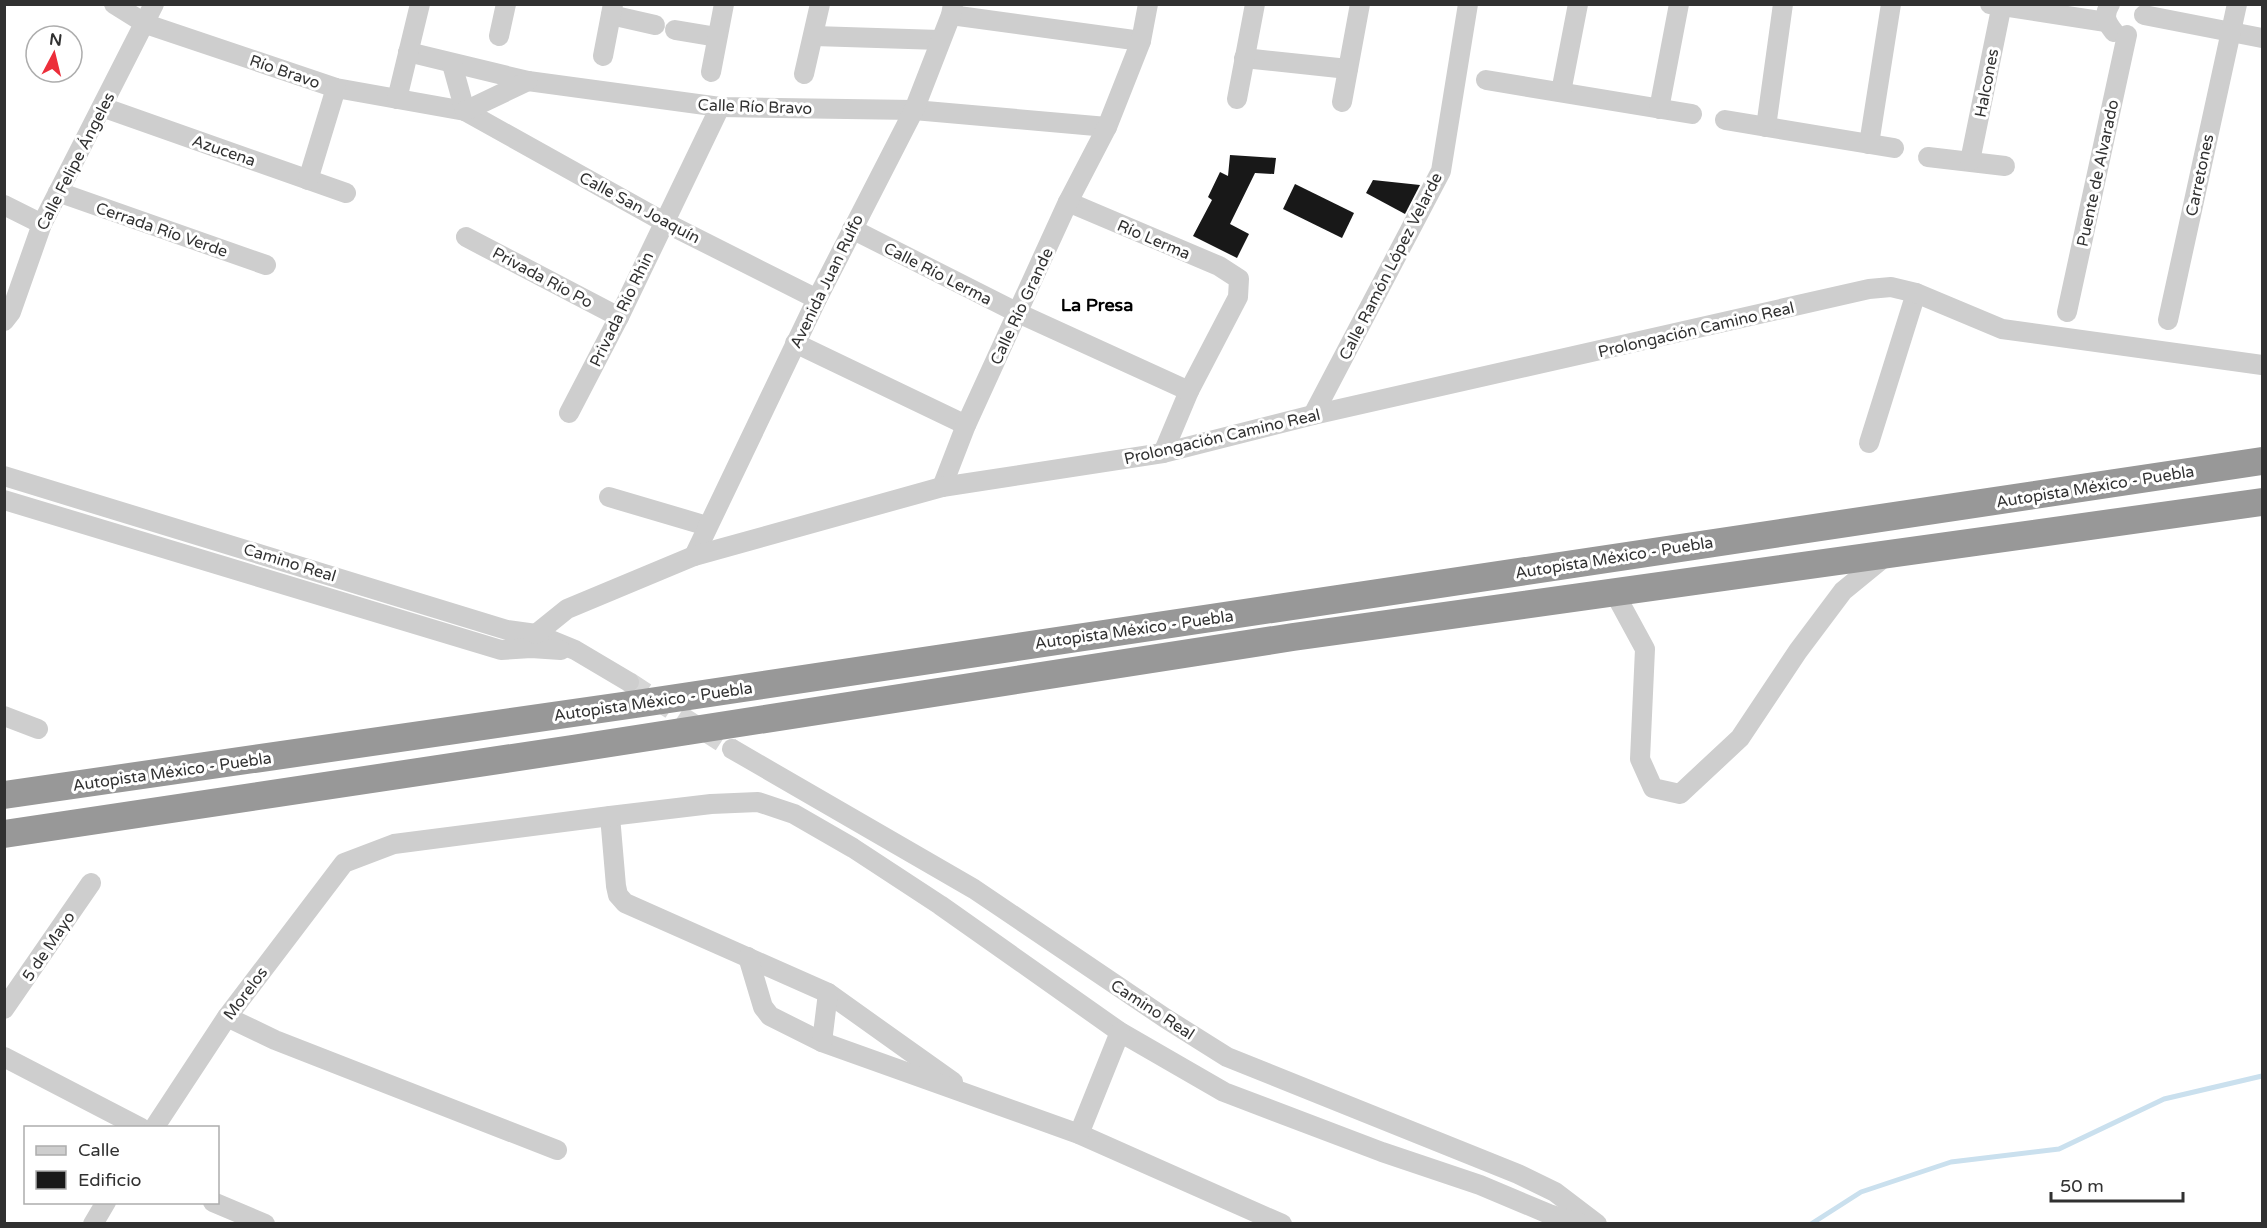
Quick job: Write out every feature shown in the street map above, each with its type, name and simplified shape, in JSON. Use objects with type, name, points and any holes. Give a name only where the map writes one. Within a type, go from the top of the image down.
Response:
[{"type":"highway","name":"Autopista México - Puebla","points":[[4,795],[648,702],[2262,461]]},
{"type":"highway","name":"Autopista México - Puebla","points":[[4,834],[584,748],[1293,637],[2262,502]]},
{"type":"street","name":"Río Bravo","points":[[114,4],[146,24],[336,88],[465,111]]},
{"type":"street","name":"Calle Felipe Ángeles","points":[[4,321],[10,312],[42,224],[146,24],[154,4]]},
{"type":"street","points":[[397,99],[420,4]]},
{"type":"street","points":[[499,36],[506,4]]},
{"type":"street","points":[[711,72],[724,4]]},
{"type":"street","points":[[804,74],[820,4]]},
{"type":"street","name":"Calle Río Grande","points":[[942,487],[966,424],[1068,202],[1107,127],[1141,41],[1148,4]]},
{"type":"street","points":[[1237,99],[1255,4]]},
{"type":"street","points":[[1342,102],[1360,4]]},
{"type":"street","name":"Calle Ramón López Velarde","points":[[1313,415],[1441,171],[1468,4]]},
{"type":"street","points":[[1561,92],[1578,4]]},
{"type":"street","points":[[1659,109],[1679,4]]},
{"type":"street","points":[[1766,127],[1783,4]]},
{"type":"street","points":[[1869,144],[1891,4]]},
{"type":"street","name":"Carretones","points":[[2168,320],[2237,4]]},
{"type":"street","points":[[1998,5],[2108,13],[2114,32],[2127,35],[2139,28],[2142,10],[2262,38]]},
{"type":"street","name":"Halcones","points":[[1971,161],[1998,5]]},
{"type":"street","points":[[603,57],[612,10],[655,25]]},
{"type":"street","points":[[952,10],[1141,41]]},
{"type":"street","name":"Avenida Juan Rulfo","points":[[694,556],[795,343],[914,110],[952,10]]},
{"type":"street","points":[[675,30],[717,38]]},
{"type":"street","name":"Puente de Alvarado","points":[[2067,312],[2127,35]]},
{"type":"street","points":[[814,36],[940,40]]},
{"type":"street","name":"Calle Río Bravo","points":[[408,52],[528,81],[720,107],[914,110],[1107,127]]},
{"type":"street","points":[[1244,58],[1348,69]]},
{"type":"street","points":[[452,64],[465,111],[528,81]]},
{"type":"street","points":[[1486,80],[1692,114]]},
{"type":"street","points":[[308,180],[336,88]]},
{"type":"street","name":"Azucena","points":[[102,107],[346,193]]},
{"type":"street","name":"Privada Río Rhin","points":[[569,413],[619,317],[720,107]]},
{"type":"street","name":"Calle San Joaquín","points":[[465,111],[664,222],[817,299]]},
{"type":"street","points":[[1725,120],[1894,148]]},
{"type":"street","points":[[1928,157],[2005,166]]},
{"type":"street","name":"Cerrada Río Verde","points":[[58,192],[266,265]]},
{"type":"street","name":"Río Lerma","points":[[1068,202],[1219,266],[1239,279],[1238,297],[1189,391]]},
{"type":"street","points":[[4,205],[42,224]]},
{"type":"street","name":"Calle Río Lerma","points":[[852,229],[1018,313],[1189,391]]},
{"type":"street","name":"Privada Río Po","points":[[466,237],[619,317]]},
{"type":"street","name":"Prolongación Camino Real","points":[[534,641],[567,609],[694,556],[942,487],[1163,453],[1313,415],[1858,292],[1891,287],[1916,293]]},
{"type":"street","points":[[1869,443],[1916,293],[2002,329],[2262,365]]},
{"type":"street","points":[[795,343],[966,424]]},
{"type":"street","points":[[1163,453],[1189,391]]},
{"type":"street","name":"Camino Real","points":[[4,476],[427,604],[534,641],[575,651],[629,681]]},
{"type":"street","points":[[609,497],[707,526]]},
{"type":"street","name":"Camino Real","points":[[4,500],[501,651],[534,641]]},
{"type":"street","points":[[202,560],[212,538]]},
{"type":"street","points":[[1614,592],[1646,649],[1640,759],[1653,788],[1680,794],[1740,738],[1798,651],[1844,591],[1888,554]]},
{"type":"street","points":[[420,626],[427,604]]},
{"type":"street","points":[[4,716],[38,729]]},
{"type":"street","name":"Camino Real","points":[[732,749],[974,889],[1165,1018],[1227,1057],[1518,1174],[1555,1192],[1597,1224]]},
{"type":"street","points":[[972,1095],[828,993],[625,903],[618,895],[616,886],[610,816],[711,804],[758,802],[794,814],[852,848],[930,899],[1120,1032],[1224,1092],[1581,1224]]},
{"type":"street","name":"Morelos","points":[[155,1126],[227,1017],[344,863],[394,844],[610,816]]},
{"type":"street","name":"5 de Mayo","points":[[4,1009],[91,883]]},
{"type":"street","points":[[748,957],[764,1007],[770,1016],[822,1042],[1079,1134],[1282,1224]]},
{"type":"street","points":[[822,1042],[828,993]]},
{"type":"street","points":[[227,1017],[274,1040],[557,1149]]},
{"type":"street","points":[[1079,1134],[1120,1032]]},
{"type":"street","points":[[4,1057],[137,1126]]},
{"type":"street","points":[[93,1224],[105,1204]]},
{"type":"street","points":[[215,1204],[265,1224]]},
{"type":"building","points":[[1230,155],[1276,158],[1274,174],[1255,173],[1230,224],[1249,234],[1237,258],[1193,236],[1212,200],[1208,197],[1220,172],[1228,176]]},
{"type":"building","points":[[1373,180],[1420,185],[1405,214],[1366,193]]},
{"type":"building","points":[[1295,184],[1354,213],[1342,238],[1283,209]]},
{"type":"waterway","points":[[1811,1224],[1861,1192],[1951,1162],[2059,1149],[2164,1099],[2262,1076]]},
{"type":"tunnel","points":[[629,682],[732,749]]},
{"type":"district","name":"La Presa","points":[[1097,305]]}]
